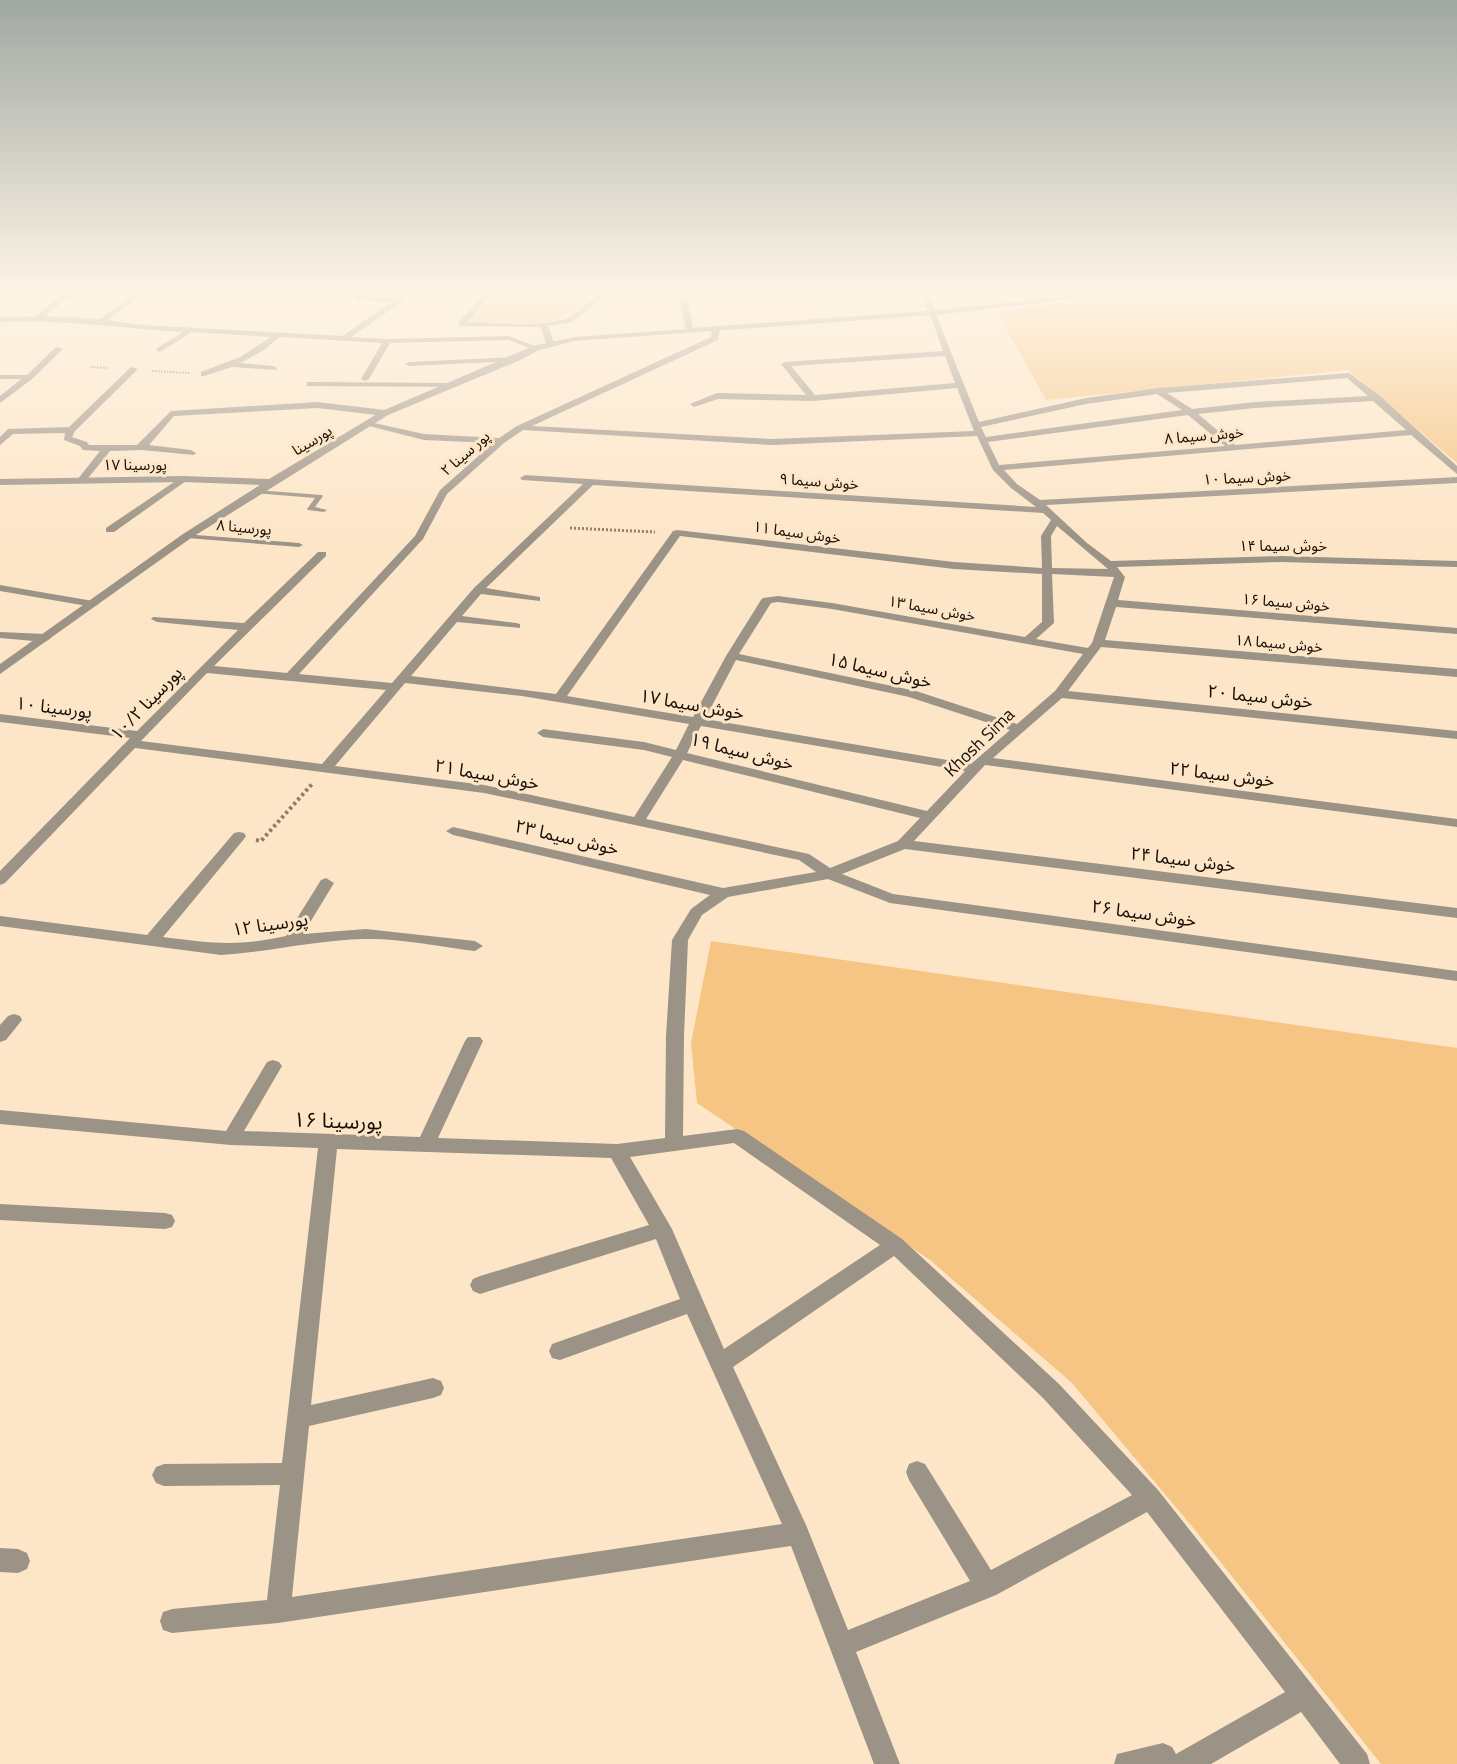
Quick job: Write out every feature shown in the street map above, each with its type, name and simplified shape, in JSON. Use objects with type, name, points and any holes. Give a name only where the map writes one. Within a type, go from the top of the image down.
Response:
[{"type":"street","points":[[0,400],[33,373]]},
{"type":"street","points":[[130,373],[71,430],[67,438],[84,444],[86,448],[142,447],[191,453]]},
{"type":"street","points":[[365,379],[368,373]]},
{"type":"street","name":"پورسینا","points":[[0,670],[187,536],[271,482],[385,413],[481,373]]},
{"type":"street","name":"پور سینا ۲","points":[[291,676],[419,537],[443,492],[501,441],[520,428],[638,373]]},
{"type":"street","points":[[793,373],[813,398]]},
{"type":"street","points":[[956,373],[996,468],[1014,486],[1041,506],[1055,521],[1112,568]]},
{"type":"street","points":[[980,433],[1086,401],[1159,391],[1349,375],[1457,471]]},
{"type":"street","points":[[0,377],[29,377]]},
{"type":"street","points":[[310,384],[454,385]]},
{"type":"street","points":[[694,404],[717,396],[750,394],[813,398],[960,385]]},
{"type":"street","points":[[1159,391],[1190,412],[1234,448]]},
{"type":"street","points":[[520,428],[772,442],[980,433],[1255,405],[1377,398]]},
{"type":"street","points":[[142,447],[171,414],[317,405],[385,413]]},
{"type":"street","points":[[368,423],[424,436],[501,441]]},
{"type":"street","points":[[0,442],[11,431],[71,430]]},
{"type":"street","name":"خوش سیما ۸","points":[[996,468],[1414,432]]},
{"type":"street","points":[[82,480],[107,448]]},
{"type":"street","name":"خوش سیما ۹","points":[[525,478],[1041,506]]},
{"type":"street","points":[[110,530],[183,479]]},
{"type":"street","name":"پورسینا ۱۷","points":[[0,482],[183,479],[271,482]]},
{"type":"street","name":"خوش سیما ۱۰","points":[[1041,506],[1457,480]]},
{"type":"street","points":[[325,769],[478,590],[592,481]]},
{"type":"street","points":[[1028,640],[1048,623],[1046,536],[1055,521]]},
{"type":"street","points":[[559,699],[677,533]]},
{"type":"street","name":"خوش سیما ۱۱","points":[[677,533],[991,570],[1047,572],[1112,568]]},
{"type":"street","name":"پورسینا ۱۰/۲","points":[[0,880],[204,669],[322,555]]},
{"type":"street","name":"خوش سیما ۱۴","points":[[1112,568],[1281,559],[1457,564]]},
{"type":"street","name":"Khosh Sima","points":[[674,1144],[675,1036],[680,940],[696,912],[723,893],[829,874],[903,844],[978,765],[1017,728],[1059,694],[1095,647],[1113,603],[1120,577],[1112,568]]},
{"type":"street","points":[[0,588],[93,604]]},
{"type":"street","points":[[478,590],[536,599]]},
{"type":"street","name":"خوش سیما ۱۳","points":[[732,656],[767,600],[778,599],[832,606],[1028,640],[1095,647]]},
{"type":"street","name":"خوش سیما ۱۶","points":[[1113,603],[1457,631]]},
{"type":"street","points":[[454,618],[516,626]]},
{"type":"street","points":[[157,619],[247,627]]},
{"type":"street","points":[[0,635],[45,638]]},
{"type":"street","name":"خوش سیما ۱۸","points":[[1095,647],[1457,673]]},
{"type":"street","points":[[637,823],[680,754],[732,656]]},
{"type":"street","name":"خوش سیما ۱۵","points":[[732,656],[912,694],[1017,728]]},
{"type":"street","name":"خوش سیما ۱۷","points":[[204,669],[400,683],[559,699],[695,723],[978,765]]},
{"type":"street","name":"خوش سیما ۲۰","points":[[1059,694],[1457,735]]},
{"type":"street","name":"پورسینا ۱۰","points":[[0,718],[135,740]]},
{"type":"street","name":"خوش سیما ۱۹","points":[[543,733],[644,746],[931,816]]},
{"type":"street","name":"خوش سیما ۲۱","points":[[135,740],[325,769],[484,789],[804,857],[829,874]]},
{"type":"street","name":"خوش سیما ۲۲","points":[[978,765],[1457,823]]},
{"type":"street","name":"خوش سیما ۲۳","points":[[453,831],[723,893]]},
{"type":"street","points":[[153,940],[238,836]]},
{"type":"street","name":"خوش سیما ۲۴","points":[[903,844],[1457,913]]},
{"type":"street","name":"خوش سیما ۲۶","points":[[829,874],[890,898],[1457,976]]},
{"type":"street","points":[[291,940],[326,883]]},
{"type":"street","name":"پورسینا ۱۲","points":[[0,921],[221,950],[255,948],[291,940],[366,934],[475,946]]},
{"type":"street","points":[[0,1036],[14,1020]]},
{"type":"street","points":[[426,1145],[474,1041]]},
{"type":"street","points":[[231,1138],[273,1066]]},
{"type":"street","name":"پورسینا ۱۶","points":[[0,1117],[231,1138],[617,1151],[737,1136],[895,1245],[1051,1391],[1150,1498],[1357,1764]]},
{"type":"street","points":[[278,1611],[328,1142]]},
{"type":"street","points":[[617,1151],[662,1229],[692,1303],[798,1533],[887,1764]]},
{"type":"street","points":[[0,1212],[165,1221]]},
{"type":"street","points":[[480,1285],[662,1229]]},
{"type":"street","points":[[720,1364],[895,1245]]},
{"type":"street","points":[[560,1351],[692,1303]]},
{"type":"street","points":[[298,1418],[434,1388]]},
{"type":"street","points":[[917,1472],[987,1586]]},
{"type":"street","points":[[164,1475],[293,1474]]},
{"type":"street","points":[[840,1646],[987,1586],[1150,1498]]},
{"type":"street","points":[[172,1621],[278,1611],[798,1533]]},
{"type":"street","points":[[1127,1764],[1171,1761],[1304,1696]]},
{"type":"lane","points":[[255,492],[320,496],[310,509],[324,510]]},
{"type":"lane","name":"پورسینا ۸","points":[[187,536],[299,545]]},
{"type":"path","points":[[543,527],[677,533]]},
{"type":"path","points":[[238,836],[261,841],[325,769]]},
{"type":"shaded area","points":[[1031,373],[1315,373],[1046,400]]},
{"type":"shaded area","points":[[1352,373],[1457,373],[1457,463]]},
{"type":"shaded area","points":[[711,941],[1457,1048],[1457,1764],[1381,1764],[1195,1530],[1072,1383],[930,1260],[697,1103],[691,1043]]}]
